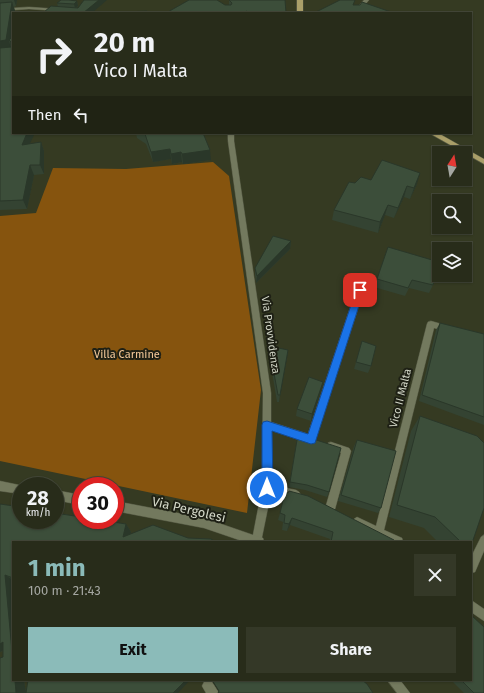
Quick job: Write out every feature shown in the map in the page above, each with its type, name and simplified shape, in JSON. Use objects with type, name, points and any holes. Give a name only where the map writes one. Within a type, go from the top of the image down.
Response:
[{"type":"main road","points":[[300,0],[300,12]]},
{"type":"main road","points":[[434,134],[484,162]]},
{"type":"street","points":[[356,12],[367,0]]},
{"type":"street","points":[[0,10],[29,8],[62,11]]},
{"type":"street","name":"Via Provvidenza","points":[[231,134],[267,393],[267,488],[258,541]]},
{"type":"street","points":[[318,442],[360,290]]},
{"type":"street","name":"Vico II Malta","points":[[379,532],[411,421],[431,324],[461,332]]},
{"type":"street","points":[[267,425],[346,451],[334,510],[318,503]]},
{"type":"street","points":[[0,486],[12,488]]},
{"type":"street","points":[[267,488],[307,498]]},
{"type":"street","name":"Via Pergolesi","points":[[124,508],[204,522],[258,541]]},
{"type":"street","points":[[351,519],[396,541]]},
{"type":"street","points":[[472,566],[484,540]]},
{"type":"street","points":[[472,606],[484,616]]},
{"type":"street","points":[[393,681],[404,693]]},
{"type":"green space","name":"Villa Carmine","points":[[213,162],[229,176],[261,390],[247,513],[124,487],[124,477],[76,477],[0,461],[0,216],[36,213],[53,168],[126,169]]},
{"type":"building","points":[[61,0],[77,1],[74,4],[57,3]]},
{"type":"building","points":[[84,0],[99,0],[84,12],[44,12],[51,6],[78,8]]},
{"type":"building","points":[[189,0],[217,0],[225,5],[231,5],[232,3],[229,0],[285,0],[286,12],[247,11],[168,12]]},
{"type":"building","points":[[340,0],[355,0],[353,5],[360,5],[362,2],[391,12],[316,12]]},
{"type":"building","points":[[12,2],[6,40],[0,41],[0,3]]},
{"type":"building","points":[[147,11],[148,12],[126,12]]},
{"type":"building","points":[[12,37],[12,134],[27,134],[22,145],[41,142],[40,165],[30,165],[23,200],[0,201],[0,48],[11,47],[11,42],[9,40]]},
{"type":"building","points":[[145,134],[203,134],[210,150],[182,154],[181,152],[171,154],[170,149],[151,152]]},
{"type":"building","points":[[382,160],[420,173],[414,188],[407,186],[398,208],[388,205],[380,222],[334,210],[349,182],[355,183],[361,177],[371,180]]},
{"type":"building","points":[[273,236],[291,241],[257,276],[255,268]]},
{"type":"building","points":[[388,247],[432,260],[433,285],[412,280],[408,288],[377,279]]},
{"type":"building","points":[[440,323],[484,334],[484,417],[422,395]]},
{"type":"building","points":[[362,341],[376,346],[371,366],[356,362]]},
{"type":"building","points":[[269,346],[288,350],[280,395],[278,395]]},
{"type":"building","points":[[309,377],[323,382],[312,414],[297,409]]},
{"type":"building","points":[[420,416],[477,436],[484,443],[484,508],[472,543],[472,541],[460,541],[435,517],[397,505]]},
{"type":"building","points":[[298,434],[341,448],[329,492],[307,485],[290,482]]},
{"type":"building","points":[[357,440],[396,451],[381,508],[341,495]]},
{"type":"building","points":[[289,491],[308,496],[394,540],[331,541],[333,532],[292,518],[289,524],[284,523],[285,515],[280,513],[285,492],[288,493]]},
{"type":"building","points":[[0,504],[12,506],[12,529],[64,529],[64,514],[72,516],[72,529],[124,529],[124,524],[126,524],[123,537],[153,525],[188,538],[211,539],[214,541],[12,541],[12,578],[5,575],[12,651],[12,681],[15,681],[16,693],[0,693],[0,658],[3,657],[3,642],[0,644]]},
{"type":"building","points":[[472,616],[484,627],[484,693],[474,693],[462,681],[472,681]]},
{"type":"building","points":[[28,681],[185,681],[173,693],[26,693]]},
{"type":"building","points":[[213,681],[363,681],[373,693],[218,693],[219,691]]},
{"type":"route","points":[[267,488],[267,425],[311,440],[360,290]]}]
